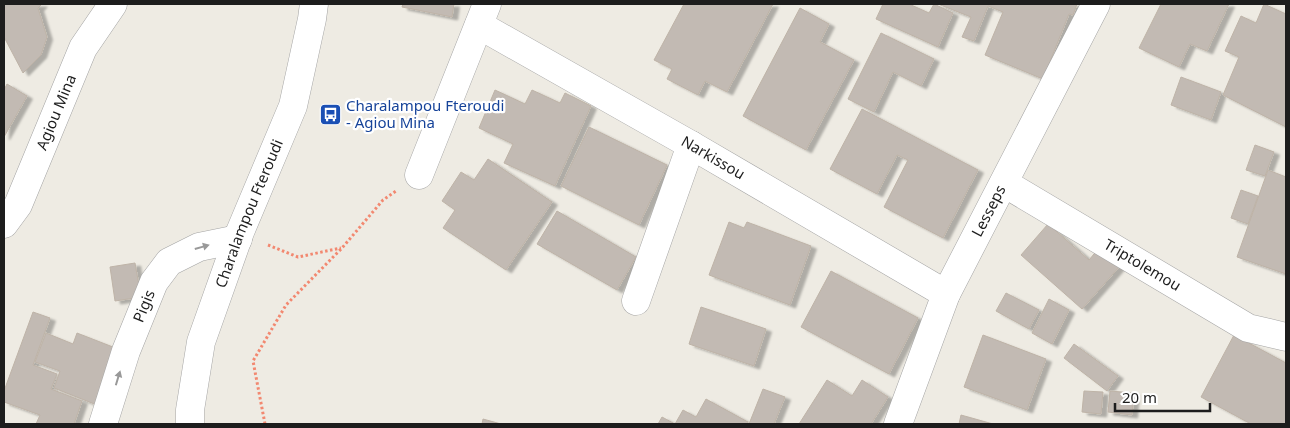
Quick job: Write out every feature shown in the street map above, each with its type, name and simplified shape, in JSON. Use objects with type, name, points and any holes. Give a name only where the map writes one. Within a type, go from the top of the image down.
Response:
[{"type":"street","name":"Agiou Mina","points":[[4,224],[18,204],[83,48],[113,4]]},
{"type":"street","name":"Charalampou Fteroudi","points":[[190,424],[190,410],[201,342],[238,239],[293,106],[314,4]]},
{"type":"street","name":"Lesseps","points":[[898,424],[946,294],[1096,4]]},
{"type":"street","name":"Narkissou","points":[[483,14],[691,145],[946,294]]},
{"type":"street","points":[[419,175],[483,14]]},
{"type":"street","points":[[636,301],[691,145]]},
{"type":"street","name":"Triptolemou","points":[[1004,183],[1248,328],[1286,338]]},
{"type":"street","name":"Pigis","points":[[103,424],[126,351],[154,282],[169,262],[199,247],[238,239]]},
{"type":"path","points":[[265,424],[253,360],[286,305],[342,248],[383,200]]},
{"type":"path","points":[[298,257],[342,248]]},
{"type":"building","points":[[4,4],[42,4],[38,8],[47,37],[41,55],[23,73],[4,37]]},
{"type":"building","points":[[403,4],[454,4],[452,17],[402,7]]},
{"type":"building","points":[[684,4],[773,4],[727,92],[705,81],[698,95],[667,79],[672,69],[654,60]]},
{"type":"building","points":[[883,4],[909,4],[929,13],[934,4],[953,13],[938,47],[876,19]]},
{"type":"building","points":[[938,4],[1077,4],[1073,15],[1069,14],[1043,79],[985,55],[1003,12],[988,6],[974,41],[962,37],[971,17]]},
{"type":"building","points":[[1161,4],[1229,4],[1207,51],[1190,44],[1179,67],[1139,48]]},
{"type":"building","points":[[1264,4],[1286,14],[1286,127],[1223,95],[1239,57],[1225,51],[1241,16],[1256,23]]},
{"type":"building","points":[[800,8],[829,24],[820,42],[854,60],[806,150],[743,116]]},
{"type":"building","points":[[881,33],[934,59],[921,86],[893,72],[874,112],[848,99]]},
{"type":"building","points":[[1181,77],[1221,92],[1211,120],[1171,105]]},
{"type":"building","points":[[7,84],[27,96],[4,137],[4,90]]},
{"type":"building","points":[[495,90],[525,104],[532,90],[560,103],[565,93],[591,106],[555,186],[504,163],[513,144],[479,128]]},
{"type":"building","points":[[862,109],[978,170],[943,238],[884,207],[908,160],[897,155],[877,194],[830,169]]},
{"type":"building","points":[[589,127],[667,165],[639,225],[561,186]]},
{"type":"building","points":[[1255,145],[1274,152],[1265,176],[1246,170]]},
{"type":"building","points":[[488,159],[552,202],[506,270],[443,228],[455,210],[442,201],[461,172],[474,180]]},
{"type":"building","points":[[1268,170],[1286,177],[1286,274],[1237,257]]},
{"type":"building","points":[[1241,190],[1258,196],[1248,224],[1231,218]]},
{"type":"building","points":[[557,211],[636,257],[617,290],[537,244]]},
{"type":"building","points":[[729,222],[744,228],[747,222],[811,246],[790,305],[709,275]]},
{"type":"building","points":[[1048,224],[1089,260],[1099,248],[1120,266],[1082,309],[1021,255]]},
{"type":"building","points":[[135,263],[141,297],[115,301],[110,267]]},
{"type":"building","points":[[831,271],[918,318],[889,374],[801,327]]},
{"type":"building","points":[[1006,293],[1039,310],[1029,329],[996,311]]},
{"type":"building","points":[[1049,299],[1069,310],[1052,344],[1032,333]]},
{"type":"building","points":[[701,307],[766,329],[754,366],[689,344]]},
{"type":"building","points":[[33,312],[50,318],[33,365],[57,374],[51,389],[82,401],[74,424],[36,424],[40,415],[4,402],[4,391]]},
{"type":"building","points":[[46,333],[73,344],[77,333],[118,349],[97,405],[54,388],[60,371],[35,362]]},
{"type":"building","points":[[983,335],[1046,359],[1027,410],[964,387]]},
{"type":"building","points":[[1234,335],[1286,363],[1286,424],[1251,424],[1201,397]]},
{"type":"building","points":[[1074,344],[1118,376],[1107,391],[1064,358]]},
{"type":"building","points":[[827,380],[852,396],[862,380],[888,397],[871,424],[799,424]]},
{"type":"building","points":[[763,389],[785,397],[774,424],[749,424]]},
{"type":"building","points":[[1084,391],[1103,392],[1101,414],[1082,412]]},
{"type":"building","points":[[1110,391],[1134,393],[1132,415],[1108,412]]},
{"type":"building","points":[[706,399],[748,422],[747,424],[675,424],[683,410],[696,417]]},
{"type":"building","points":[[961,415],[993,424],[959,424]]},
{"type":"building","points":[[662,417],[675,424],[658,424]]},
{"type":"building","points":[[483,419],[501,424],[482,424]]},
{"type":"place","name":"Charalampou Fteroudi - Agiou Mina","points":[[330,115]]}]
